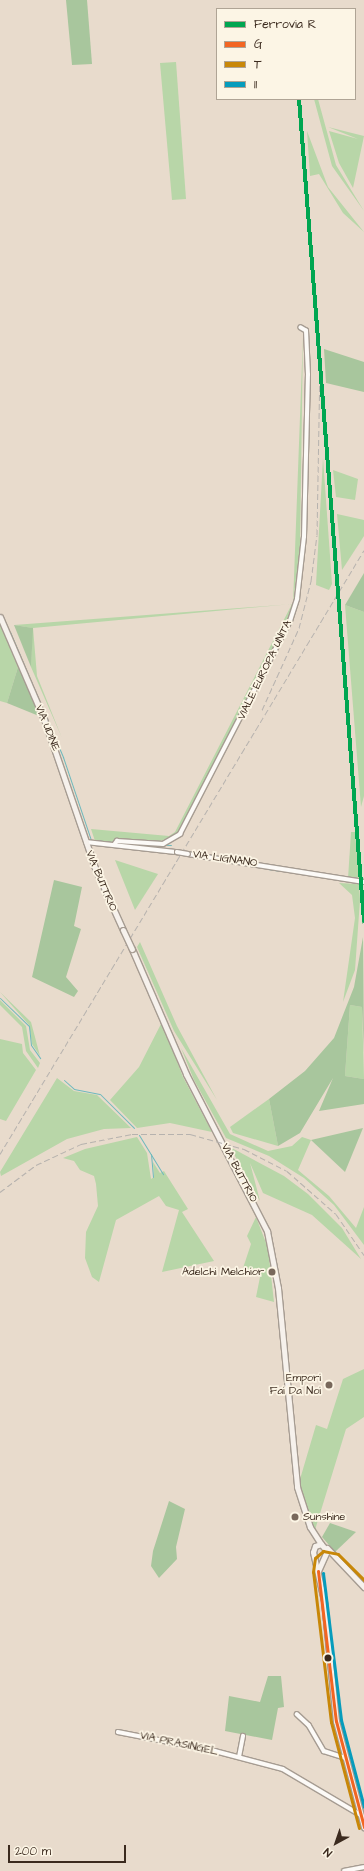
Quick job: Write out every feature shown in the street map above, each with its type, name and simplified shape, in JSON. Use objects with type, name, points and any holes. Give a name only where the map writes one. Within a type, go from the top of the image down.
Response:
[{"type":"street","name":"VIALE EUROPA UNITA","points":[[114,845],[118,840],[163,844],[180,834],[290,621],[297,599],[304,537],[308,376],[306,331],[300,328]]},
{"type":"street","name":"VIA UDINE","points":[[0,617],[44,719],[86,842]]},
{"type":"street","name":"VIA LIGNANO","points":[[86,842],[177,852],[364,882]]},
{"type":"street","name":"VIA BUTTRIO","points":[[86,842],[186,1074],[263,1219],[272,1252],[297,1487],[310,1528],[316,1556],[336,1721],[364,1827]]},
{"type":"street","name":"VIA BUTTRIO","points":[[310,1528],[321,1544],[327,1548],[318,1571]]},
{"type":"street","points":[[314,1548],[321,1544]]},
{"type":"street","points":[[327,1548],[364,1587]]},
{"type":"street","points":[[316,1556],[324,1556],[340,1562]]},
{"type":"street","points":[[297,1714],[309,1725],[324,1751],[345,1758]]},
{"type":"street","name":"VIA PRASINGEL","points":[[118,1732],[239,1757],[288,1771],[361,1815]]},
{"type":"street","points":[[239,1757],[243,1736]]},
{"type":"street","points":[[344,1871],[364,1867]]},
{"type":"green space","points":[[66,0],[87,0],[92,64],[72,65]]},
{"type":"green space","points":[[176,62],[186,199],[172,200],[160,63]]},
{"type":"green space","points":[[314,100],[318,100],[336,165],[364,211],[332,166]]},
{"type":"green space","points":[[328,127],[364,136],[353,188],[339,163],[329,131],[358,139]]},
{"type":"green space","points":[[307,131],[328,187],[364,232],[343,213],[319,174],[310,176]]},
{"type":"green space","points":[[303,336],[300,547],[293,604]]},
{"type":"green space","points":[[324,349],[364,362],[364,392],[326,383]]},
{"type":"green space","points":[[323,458],[332,584],[329,590],[316,585]]},
{"type":"green space","points":[[333,470],[358,479],[355,500],[336,497]]},
{"type":"green space","points":[[337,514],[364,520],[364,536],[342,570]]},
{"type":"green space","points":[[364,573],[364,612],[345,605]]},
{"type":"green space","points":[[288,604],[33,628],[37,676],[62,738],[31,667],[32,628],[14,625]]},
{"type":"green space","points":[[292,604],[284,630],[177,834],[158,842],[118,838],[111,843],[95,841],[91,829],[169,836],[175,832]]},
{"type":"green space","points":[[345,605],[364,612],[364,796],[361,807]]},
{"type":"green space","points":[[0,625],[18,667],[7,703],[0,701]]},
{"type":"green space","points":[[14,625],[33,628],[31,667]]},
{"type":"green space","points":[[18,667],[40,714],[39,716],[7,703]]},
{"type":"green space","points":[[351,832],[355,832],[359,880],[348,879]]},
{"type":"green space","points":[[115,860],[158,874],[135,910]]},
{"type":"green space","points":[[54,880],[82,887],[74,926],[81,929],[66,977],[78,991],[74,997],[32,977]]},
{"type":"green space","points":[[339,883],[359,884],[360,900],[355,970],[343,1002],[355,918],[352,895]]},
{"type":"green space","points":[[363,937],[364,1053],[362,1007],[350,1005],[345,1076],[364,1079],[364,1104],[319,1111],[333,1078],[300,1133],[278,1146],[269,1099],[305,1071],[334,1038],[354,987]]},
{"type":"green space","points":[[140,942],[177,1026],[217,1100],[174,1031],[137,947]]},
{"type":"green space","points":[[0,992],[31,1022],[40,1056],[32,1044],[29,1025]]},
{"type":"green space","points":[[0,1000],[26,1026],[30,1050],[40,1063],[38,1068],[26,1051],[22,1027],[0,1005]]},
{"type":"green space","points":[[350,1005],[362,1007],[364,1079],[345,1076]]},
{"type":"green space","points":[[162,1022],[183,1077],[212,1132],[170,1123],[137,1128],[110,1100],[139,1067]]},
{"type":"green space","points":[[0,1039],[22,1044],[23,1053],[36,1070],[6,1121],[0,1119]]},
{"type":"green space","points":[[181,1048],[230,1134],[268,1151],[292,1146],[302,1137],[311,1140],[298,1170],[329,1196],[356,1228],[364,1207],[364,1245],[334,1205],[304,1178],[269,1156],[226,1138],[194,1080]]},
{"type":"green space","points":[[57,1078],[74,1091],[97,1095],[131,1128],[104,1129],[67,1139],[1,1176],[0,1172]]},
{"type":"green space","points":[[269,1099],[278,1146],[233,1133],[230,1127]]},
{"type":"green space","points":[[363,1128],[345,1172],[311,1140]]},
{"type":"green space","points":[[137,1137],[147,1153],[151,1179],[154,1177],[153,1162],[160,1173],[164,1171],[188,1209],[182,1212],[214,1261],[162,1272],[179,1210],[166,1206],[159,1196],[116,1220],[99,1282],[92,1277],[85,1258],[86,1232],[98,1206],[94,1176],[80,1170],[74,1161],[63,1158],[85,1149]]},
{"type":"green space","points":[[230,1147],[284,1176],[308,1194],[342,1228],[361,1259],[312,1215],[263,1193],[250,1163],[260,1201]]},
{"type":"green space","points":[[256,1217],[268,1248],[274,1302],[256,1297],[260,1277],[243,1268],[251,1244],[247,1236]]},
{"type":"green space","points":[[364,1369],[364,1417],[346,1429],[315,1530],[298,1486],[316,1425],[327,1429],[343,1379]]},
{"type":"green space","points":[[169,1501],[185,1509],[176,1547],[177,1559],[159,1578],[151,1566],[153,1551]]},
{"type":"green space","points":[[330,1523],[356,1532],[335,1552],[322,1537]]},
{"type":"green space","points":[[268,1676],[281,1676],[284,1707],[278,1708],[272,1740],[225,1731],[229,1696],[260,1702]]},
{"type":"waterway","points":[[10,632],[63,757],[91,840]]},
{"type":"waterway","points":[[94,840],[112,842]]},
{"type":"waterway","points":[[119,843],[171,845]]},
{"type":"waterway","points":[[192,857],[210,859]]},
{"type":"waterway","points":[[268,869],[281,871]]},
{"type":"waterway","points":[[0,998],[29,1026],[31,1045],[40,1058]]},
{"type":"waterway","points":[[64,1080],[74,1089],[100,1094],[134,1128]]},
{"type":"waterway","points":[[139,1135],[163,1174]]},
{"type":"waterway","points":[[151,1154],[153,1177]]},
{"type":"railway","points":[[262,710],[299,628],[311,581],[317,535],[320,361]]},
{"type":"railway","points":[[0,1154],[364,550]]},
{"type":"railway","points":[[0,1192],[36,1165],[81,1144],[132,1134],[190,1134],[244,1149],[287,1171],[336,1214],[364,1255]]},
{"type":"rail line","name":"R","points":[[299,100],[364,921]]},
{"type":"transit line","name":"T","points":[[359,1828],[331,1722],[313,1572],[315,1558],[323,1551],[338,1554],[364,1580]]},
{"type":"transit line","name":"G","points":[[318,1571],[336,1721],[364,1827]]},
{"type":"transit line","name":"11","points":[[323,1573],[341,1720],[364,1807]]},
{"type":"place","name":"Adelchi Melchior","points":[[272,1272]]},
{"type":"place","name":"Empori Fai Da Noi","points":[[329,1385]]},
{"type":"place","name":"Sunshine","points":[[295,1517]]}]
